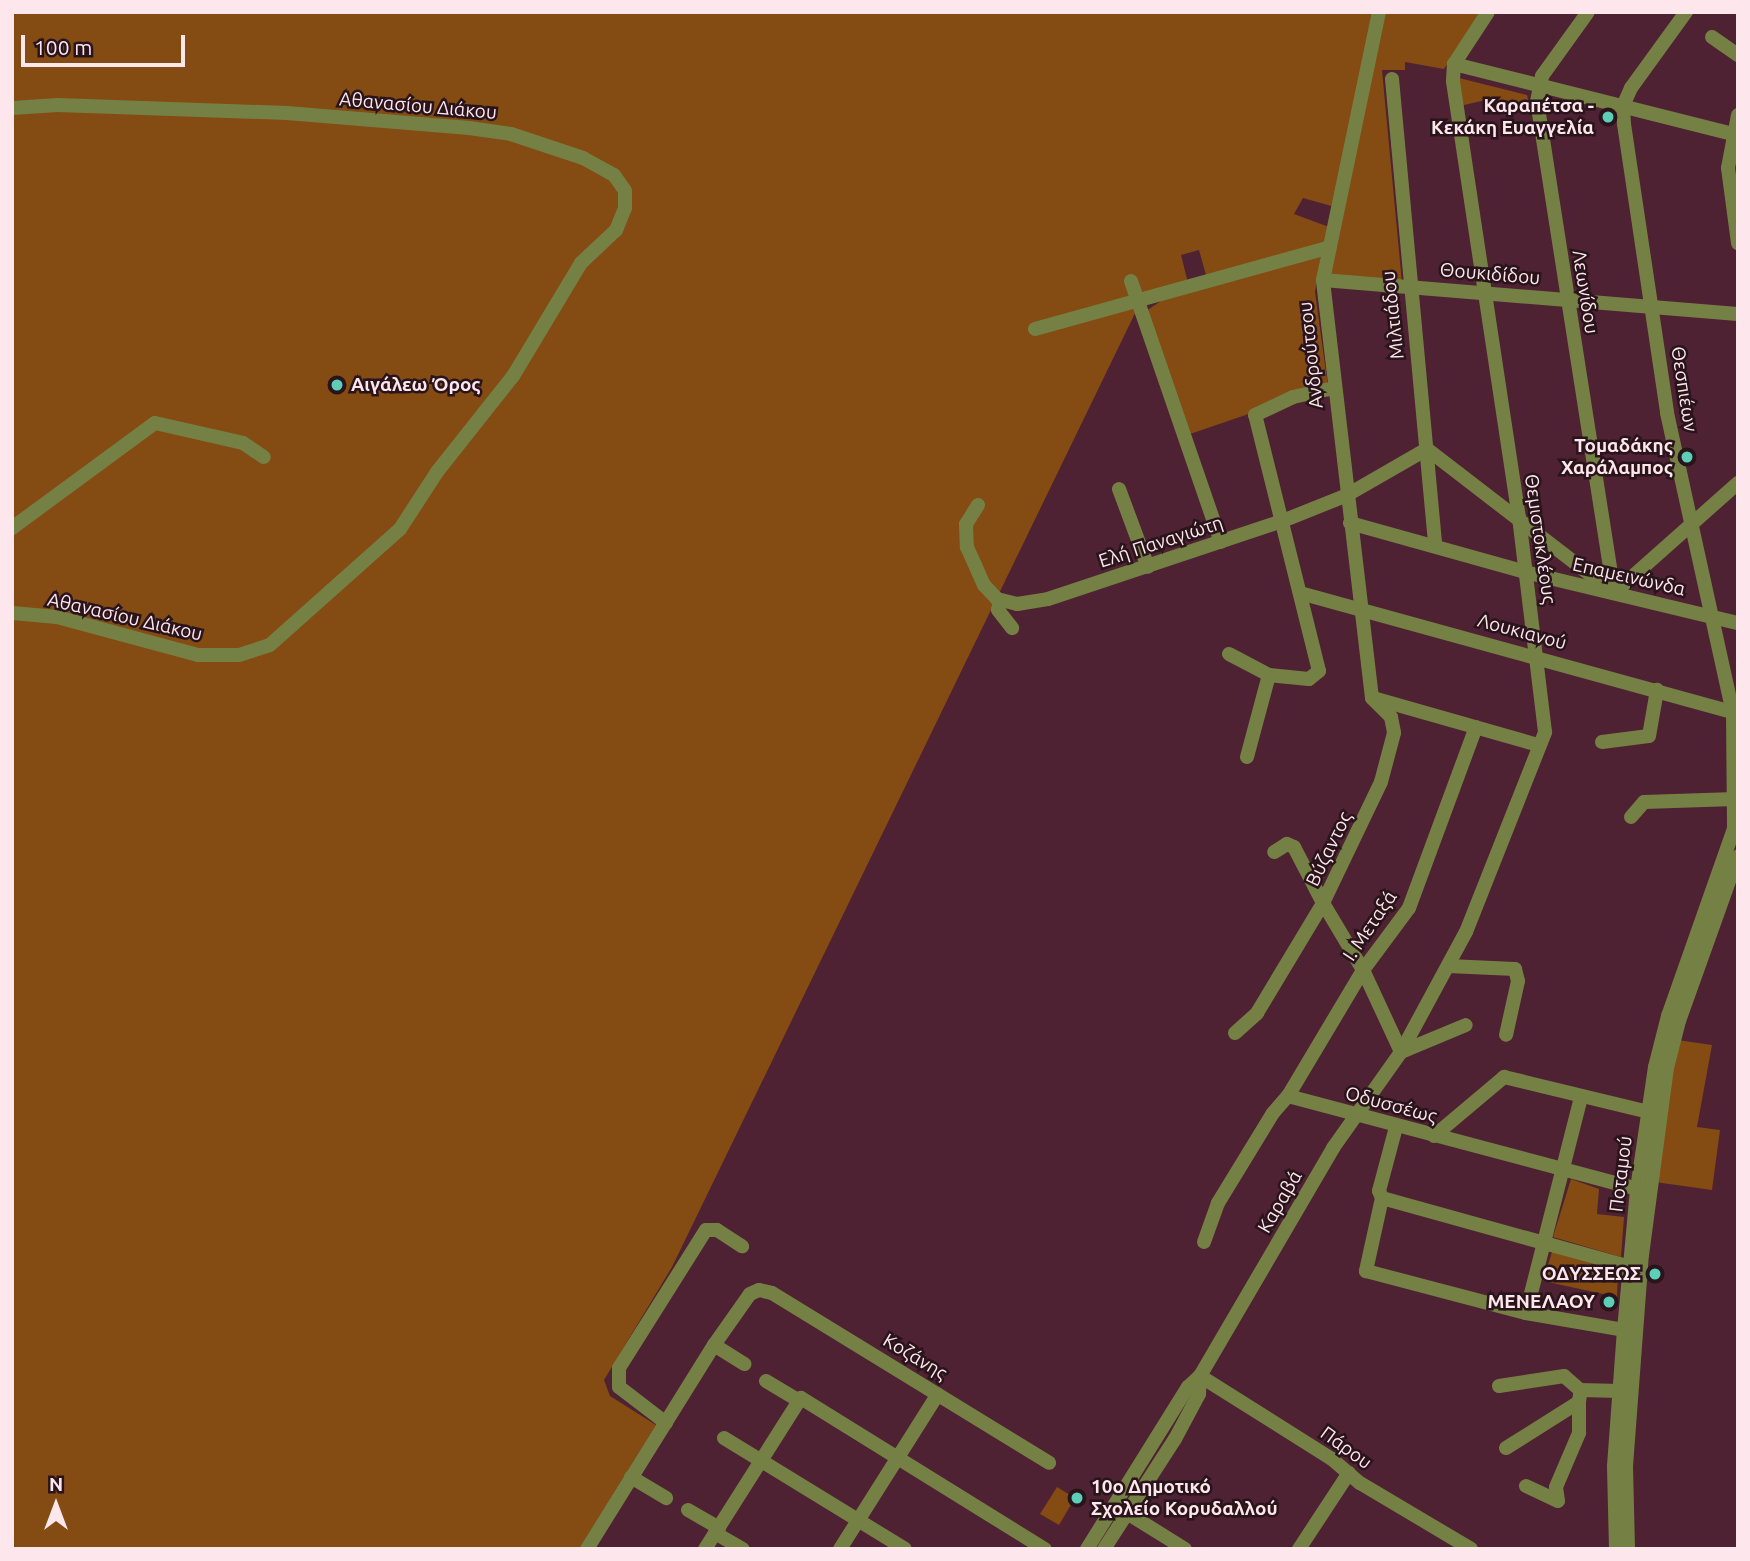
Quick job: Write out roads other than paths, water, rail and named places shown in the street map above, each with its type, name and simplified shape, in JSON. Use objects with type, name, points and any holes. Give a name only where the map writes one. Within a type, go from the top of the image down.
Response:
[{"type":"street","name":"Ανδρούτσου","points":[[1372,698],[1323,280],[1379,12]]},
{"type":"street","points":[[1488,12],[1454,64],[1732,134]]},
{"type":"street","points":[[1538,85],[1588,12]]},
{"type":"street","points":[[1623,106],[1631,88],[1686,12]]},
{"type":"street","points":[[1712,37],[1738,55]]},
{"type":"street","name":"Θεμιστοκλέους","points":[[1401,1052],[1448,966],[1538,745],[1546,719],[1454,64]]},
{"type":"street","name":"Μιλτιάδου","points":[[1392,79],[1409,287],[1435,546]]},
{"type":"street","name":"Λεωνίδου","points":[[1538,85],[1538,117],[1614,593]]},
{"type":"street","name":"Αθανασίου Διάκου","points":[[12,108],[58,105],[287,113],[469,128],[511,135],[583,158],[614,175],[625,191],[625,208],[615,230],[581,263],[513,376],[438,472],[400,529],[270,645],[239,655],[198,655],[67,620],[12,613]]},
{"type":"street","name":"Θεσπιέων","points":[[1623,106],[1652,307],[1689,527],[1713,616],[1732,712],[1736,823]]},
{"type":"street","points":[[1738,115],[1732,134],[1728,176],[1738,243]]},
{"type":"street","points":[[1035,329],[1138,303],[1330,247]]},
{"type":"street","name":"Θουκιδίδου","points":[[1323,280],[1738,314]]},
{"type":"street","points":[[1131,281],[1221,542]]},
{"type":"street","points":[[1229,653],[1269,675],[1316,676],[1320,669],[1280,522],[1255,415],[1293,397],[1334,388]]},
{"type":"street","points":[[12,528],[155,423],[243,443],[264,457]]},
{"type":"street","points":[[1427,449],[1614,593],[1738,483]]},
{"type":"street","name":"Ελή Παναγιώτη","points":[[1000,600],[1017,604],[1048,599],[1280,522],[1347,495],[1427,449]]},
{"type":"street","points":[[1119,489],[1148,567]]},
{"type":"street","points":[[978,505],[966,524],[967,547],[984,585],[1000,600],[998,610],[1012,628]]},
{"type":"street","name":"Επαμεινώνδα","points":[[1350,523],[1525,572],[1738,623]]},
{"type":"street","name":"Λουκιανού","points":[[1300,593],[1538,656],[1732,712]]},
{"type":"street","points":[[1247,757],[1269,675]]},
{"type":"street","points":[[1602,742],[1649,736],[1657,690]]},
{"type":"street","points":[[1372,698],[1538,745]]},
{"type":"street","name":"Βύζαντος","points":[[1372,698],[1391,717],[1395,733],[1376,793],[1323,903],[1363,970],[1401,1052]]},
{"type":"street","name":"Ι. Μεταξά","points":[[1288,1096],[1363,970],[1409,908],[1476,727]]},
{"type":"street","points":[[1631,817],[1644,803],[1735,799]]},
{"type":"street","name":"Ποταμού","points":[[1628,1549],[1626,1466],[1648,1112],[1666,1023],[1736,823]]},
{"type":"street","points":[[1235,1033],[1256,1013],[1323,903],[1294,847],[1287,844],[1274,852]]},
{"type":"street","name":"Ποταμού","points":[[1616,1549],[1614,1466],[1624,1330],[1630,1267],[1643,1191],[1672,1044],[1738,856]]},
{"type":"street","points":[[1448,966],[1516,970],[1518,982],[1506,1035]]},
{"type":"street","points":[[1401,1052],[1466,1026]]},
{"type":"street","name":"Καραβά","points":[[1087,1549],[1188,1387],[1200,1376],[1354,1117],[1401,1052]]},
{"type":"street","points":[[1434,1136],[1504,1077],[1648,1112]]},
{"type":"street","points":[[1204,1242],[1219,1203],[1273,1113],[1288,1096]]},
{"type":"street","name":"Οδυσσέως","points":[[1288,1096],[1354,1117],[1643,1191]]},
{"type":"street","points":[[1526,1313],[1581,1097]]},
{"type":"street","points":[[1396,1127],[1379,1191],[1382,1198],[1366,1271],[1526,1313],[1624,1330]]},
{"type":"street","points":[[1382,1198],[1630,1267]]},
{"type":"street","points":[[666,1423],[619,1387],[619,1368],[706,1230],[717,1230],[742,1246]]},
{"type":"street","name":"Κοζάνης","points":[[714,1345],[750,1294],[759,1290],[772,1293],[1049,1463]]},
{"type":"street","points":[[587,1549],[714,1345],[745,1364]]},
{"type":"street","name":"Καραβά","points":[[1104,1549],[1199,1394],[1200,1376]]},
{"type":"street","name":"Πάρου","points":[[1200,1376],[1471,1549]]},
{"type":"street","points":[[1499,1386],[1564,1376],[1579,1396],[1579,1433],[1556,1487],[1558,1501],[1526,1486]]},
{"type":"street","points":[[766,1381],[1045,1549]]},
{"type":"street","points":[[1506,1448],[1579,1396],[1620,1391]]},
{"type":"street","points":[[840,1549],[938,1394]]},
{"type":"street","points":[[705,1549],[800,1400]]},
{"type":"street","points":[[724,1438],[763,1459],[905,1549]]},
{"type":"street","points":[[1299,1549],[1349,1473]]},
{"type":"street","points":[[631,1477],[666,1498]]},
{"type":"street","points":[[688,1510],[743,1549]]},
{"type":"street","points":[[1127,1513],[1185,1549]]},
{"type":"place","name":"Καραπέτσα - Κεκάκη Ευαγγελία","points":[[1608,117]]},
{"type":"place","name":"Αιγάλεω Όρος","points":[[337,385]]},
{"type":"place","name":"Τομαδάκης Χαράλαμπος","points":[[1687,457]]},
{"type":"place","name":"ΟΔYΣΣΕΩΣ","points":[[1655,1274]]},
{"type":"place","name":"ΜΕΝΕΛΑΟΥ","points":[[1609,1302]]},
{"type":"place","name":"10ο Δημοτικό Σχολείο Κορυδαλλού","points":[[1077,1498]]}]
